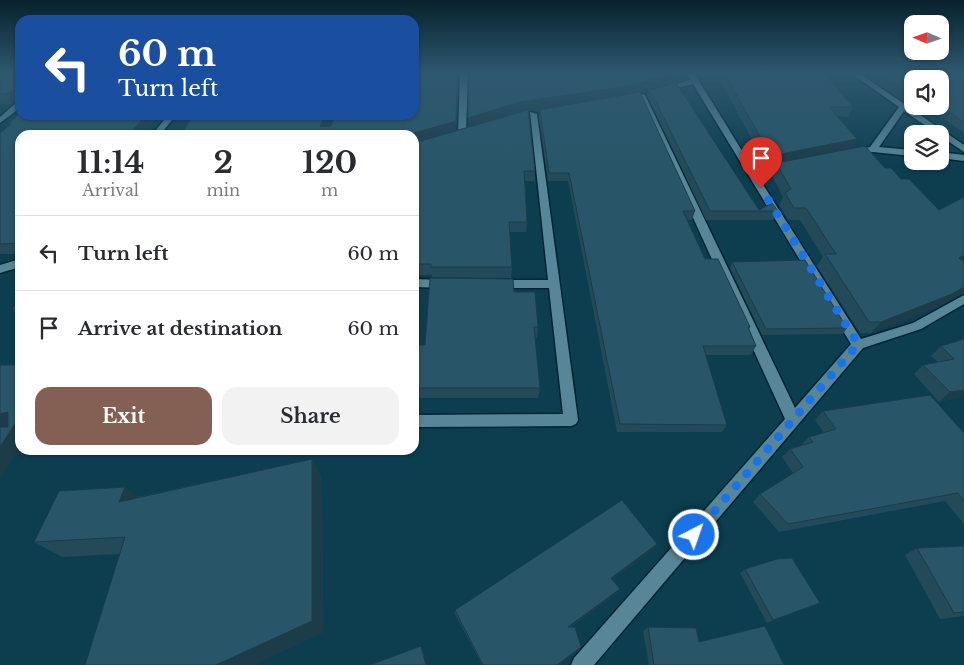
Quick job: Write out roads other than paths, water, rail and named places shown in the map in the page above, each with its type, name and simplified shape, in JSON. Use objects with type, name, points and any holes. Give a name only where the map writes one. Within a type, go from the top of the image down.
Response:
[{"type":"street","points":[[462,133],[463,104]]},
{"type":"street","points":[[642,104],[793,420]]},
{"type":"street","points":[[710,104],[858,344]]},
{"type":"street","points":[[899,104],[964,149]]},
{"type":"street","points":[[873,149],[903,107]]},
{"type":"street","points":[[0,121],[15,108]]},
{"type":"street","points":[[419,421],[570,420],[534,114]]},
{"type":"street","points":[[160,130],[168,120]]},
{"type":"street","points":[[845,154],[873,149],[904,152]]},
{"type":"street","points":[[949,156],[964,158]]},
{"type":"street","points":[[752,172],[798,163]]},
{"type":"street","points":[[0,268],[15,264]]},
{"type":"street","points":[[419,283],[460,284]]},
{"type":"street","points":[[488,284],[554,284]]},
{"type":"street","points":[[581,665],[858,344],[917,326],[964,299]]}]
